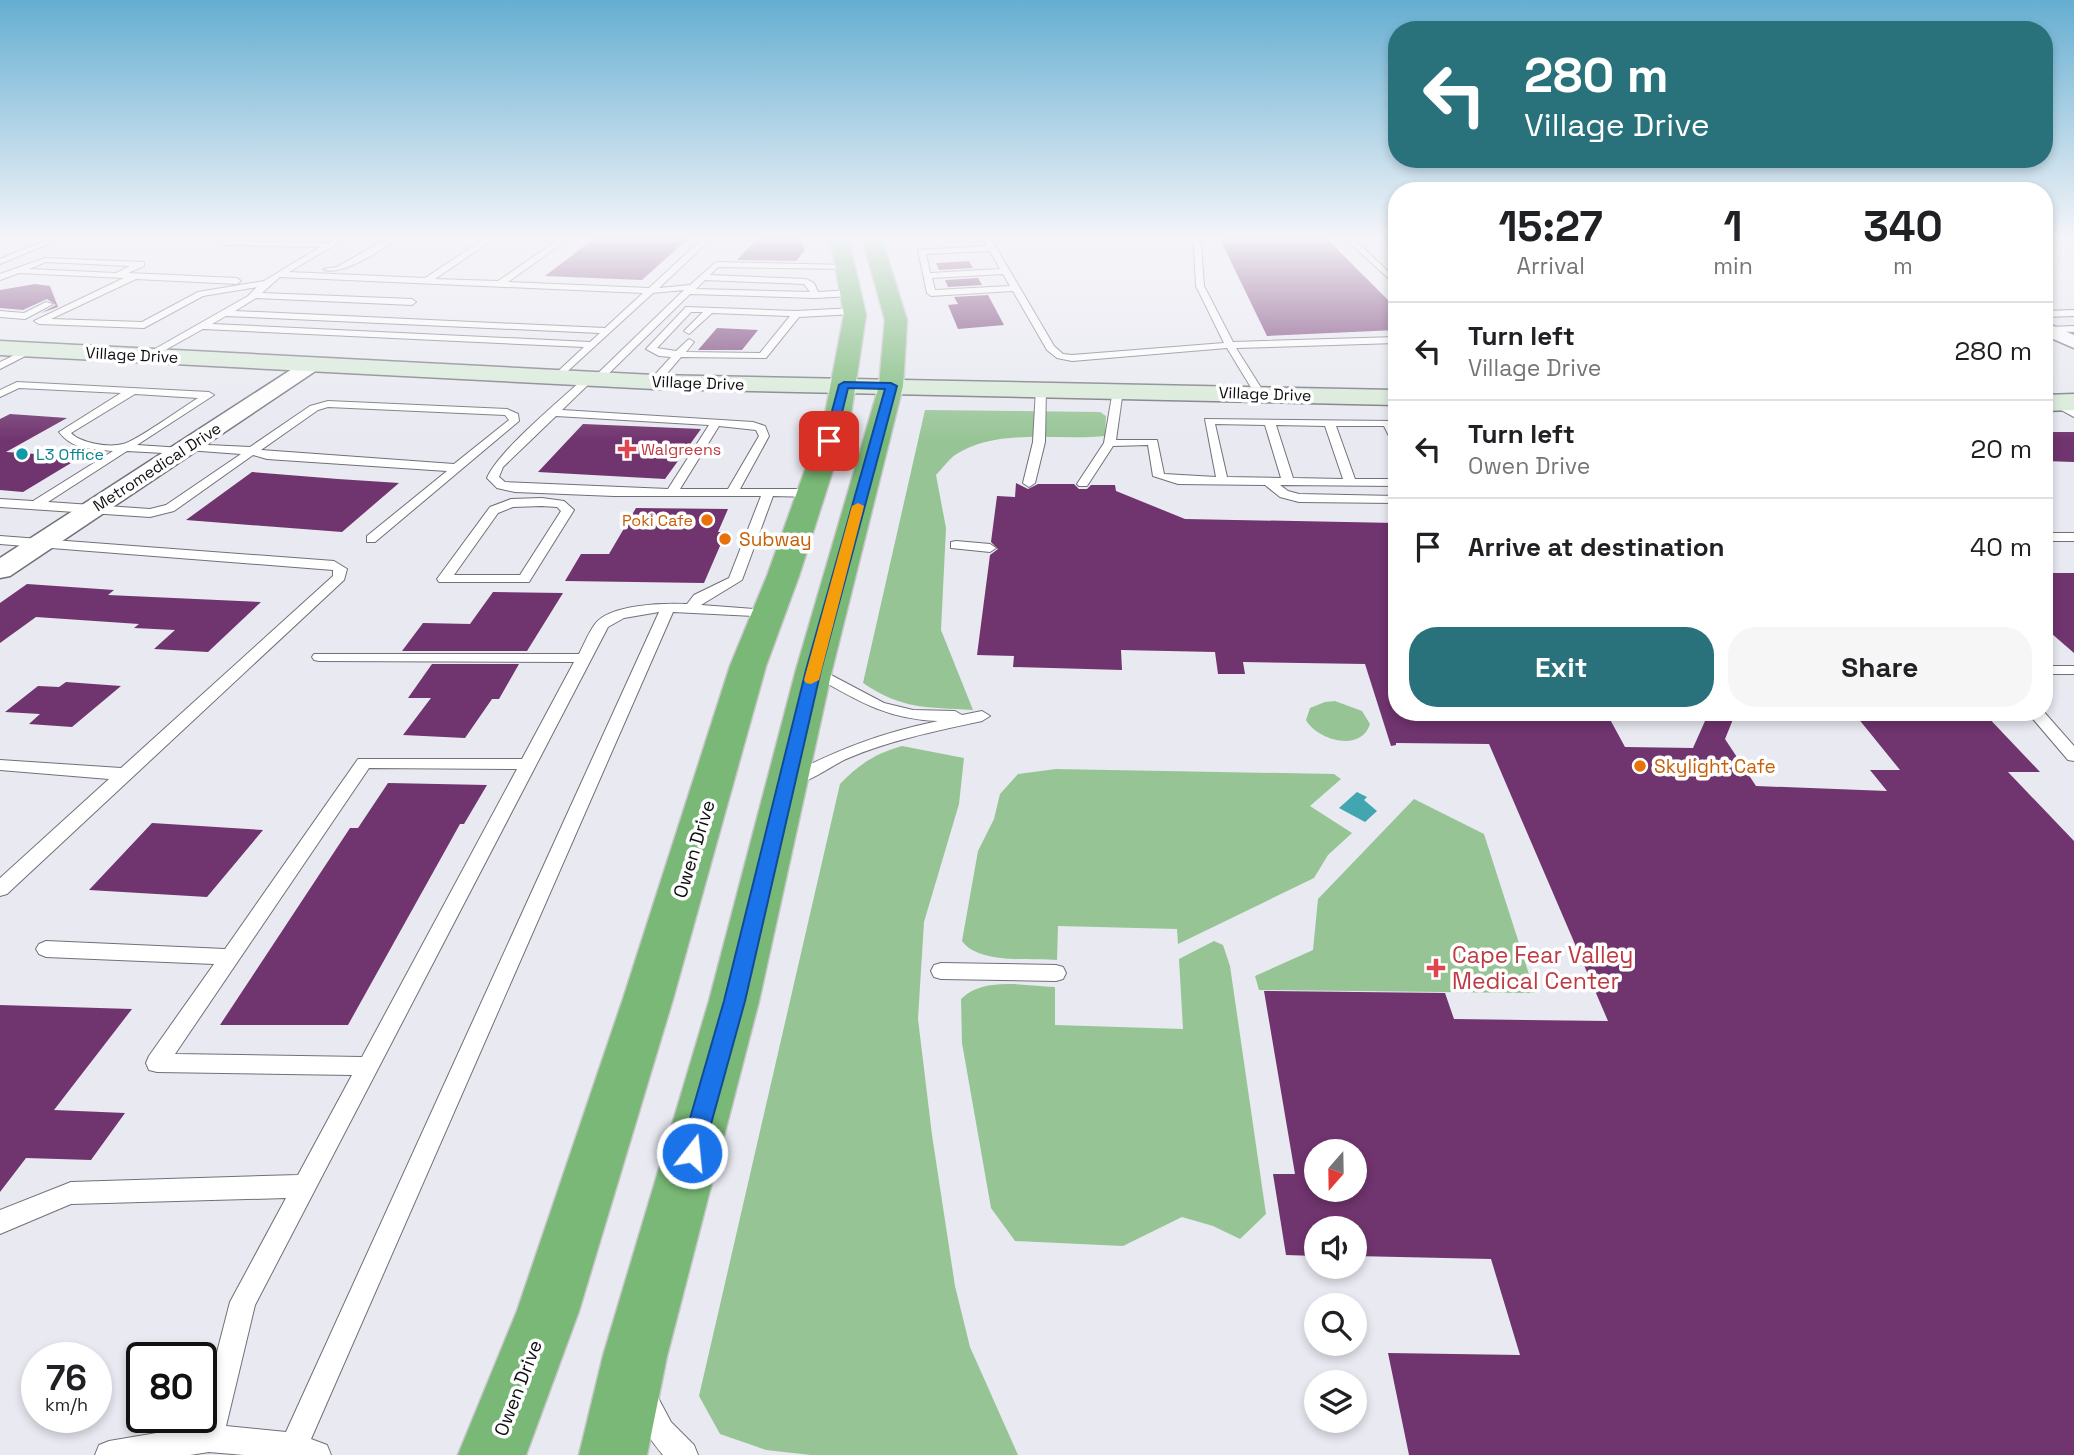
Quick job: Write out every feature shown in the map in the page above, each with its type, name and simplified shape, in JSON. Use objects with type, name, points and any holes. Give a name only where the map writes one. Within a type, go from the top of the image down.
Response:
[{"type":"highway","name":"Owen Drive","points":[[492,1455],[548,1311],[652,986],[748,666],[838,414],[853,305]]},
{"type":"highway","points":[[613,1455],[635,1356],[734,1001],[814,670],[891,386],[896,320],[891,305]]},
{"type":"main road","name":"Village Drive","points":[[0,348],[654,382],[1041,388],[1388,398]]},
{"type":"street","points":[[2053,328],[2074,342]]},
{"type":"street","name":"Metromedical Drive","points":[[0,570],[313,364]]},
{"type":"lane","points":[[0,314],[25,316],[53,305]]},
{"type":"lane","points":[[69,305],[39,321],[144,325],[181,305]]},
{"type":"lane","points":[[149,356],[238,305]]},
{"type":"lane","points":[[558,377],[636,305]]},
{"type":"lane","points":[[673,305],[498,466],[494,478],[501,485],[515,488],[811,493]]},
{"type":"lane","points":[[796,314],[774,345],[762,356],[668,353],[651,349],[689,309],[796,314],[839,305]]},
{"type":"lane","points":[[1025,305],[1050,348],[1060,356],[1072,358],[1230,345],[1388,340]]},
{"type":"lane","points":[[1208,305],[1260,394]]},
{"type":"lane","points":[[654,382],[668,353],[710,310]]},
{"type":"lane","points":[[668,353],[710,310]]},
{"type":"lane","points":[[124,324],[148,312]]},
{"type":"lane","points":[[224,313],[608,331]]},
{"type":"lane","points":[[2053,321],[2074,313]]},
{"type":"lane","points":[[2053,325],[2074,329]]},
{"type":"lane","points":[[201,327],[593,345]]},
{"type":"lane","points":[[0,366],[32,350]]},
{"type":"lane","points":[[0,394],[17,385],[209,395],[35,505]]},
{"type":"lane","points":[[1029,483],[1039,442],[1041,388]]},
{"type":"lane","points":[[1083,484],[1110,443],[1118,390]]},
{"type":"lane","points":[[133,391],[64,432],[73,442],[89,446],[252,451],[267,456],[457,468]]},
{"type":"lane","points":[[0,503],[150,513],[170,508],[314,408],[328,404],[507,412],[514,416],[514,421],[370,539]]},
{"type":"lane","points":[[553,413],[749,424],[761,428],[764,436],[732,493]]},
{"type":"lane","points":[[1222,481],[1209,421],[1388,423]]},
{"type":"lane","points":[[672,492],[716,422]]},
{"type":"lane","points":[[1270,422],[1288,481]]},
{"type":"lane","points":[[1329,422],[1350,482]]},
{"type":"lane","points":[[1110,443],[1153,442],[1158,476],[1178,480],[1388,482]]},
{"type":"lane","points":[[1268,481],[1284,494],[1299,498],[1388,500]]},
{"type":"lane","points":[[560,504],[568,510],[524,579],[444,579],[494,510],[511,503],[560,504],[581,491]]},
{"type":"lane","points":[[689,610],[699,598],[735,580],[768,493]]},
{"type":"lane","points":[[2053,537],[2074,537]]},
{"type":"lane","points":[[0,540],[334,565],[340,569],[339,577],[0,889]]},
{"type":"lane","points":[[956,545],[990,548]]},
{"type":"lane","points":[[209,1438],[243,1302],[602,624],[617,614],[646,608],[768,614]]},
{"type":"lane","points":[[294,1446],[667,609]]},
{"type":"lane","points":[[320,657],[584,658]]},
{"type":"lane","points":[[788,783],[839,756],[891,736],[982,716],[913,715],[879,706],[814,670]]},
{"type":"lane","points":[[2053,670],[2074,670]]},
{"type":"lane","points":[[2043,721],[2074,756]]},
{"type":"lane","points":[[368,1066],[157,1063],[364,763],[528,764]]},
{"type":"lane","points":[[0,765],[122,775]]},
{"type":"lane","points":[[46,949],[230,957]]},
{"type":"lane","points":[[941,971],[1056,973]]},
{"type":"lane","points":[[0,1222],[71,1193],[304,1186]]},
{"type":"lane","points":[[635,1356],[649,1412],[676,1450],[684,1455]]},
{"type":"lane","points":[[109,1455],[209,1438],[294,1446],[317,1455]]},
{"type":"green space","points":[[925,410],[1100,412],[1106,416],[1105,436],[1028,437],[990,441],[955,455],[936,475],[946,528],[941,630],[973,710],[915,706],[890,698],[863,683]]},
{"type":"green space","points":[[1335,701],[1362,711],[1370,724],[1365,733],[1349,741],[1329,738],[1319,733],[1306,720],[1310,708]]},
{"type":"green space","points":[[902,746],[964,758],[959,804],[924,922],[918,1019],[955,1286],[970,1347],[1018,1455],[811,1455],[766,1450],[720,1434],[699,1396],[840,784],[868,761]]},
{"type":"green space","points":[[1056,769],[1334,774],[1341,779],[1310,806],[1352,833],[1328,855],[1314,878],[1178,944],[1177,929],[1058,926],[1057,960],[992,957],[980,953],[962,941],[978,851],[994,819],[1000,794],[1018,774]]},
{"type":"green space","points":[[1414,799],[1484,834],[1535,993],[1259,990],[1255,976],[1313,950],[1318,899]]},
{"type":"green space","points":[[1214,941],[1223,945],[1230,966],[1266,1214],[1240,1239],[1213,1226],[1182,1217],[1123,1246],[1015,1241],[991,1208],[962,1043],[961,999],[981,987],[993,985],[1055,987],[1055,1025],[1183,1029],[1179,959]]},
{"type":"water","points":[[1357,792],[1367,797],[1364,800],[1377,811],[1365,822],[1339,808]]},
{"type":"building","points":[[0,305],[34,305],[23,310],[0,308]]},
{"type":"building","points":[[948,305],[993,305],[1004,325],[958,329]]},
{"type":"building","points":[[1252,305],[1388,305],[1388,330],[1267,336]]},
{"type":"building","points":[[717,328],[758,330],[742,350],[698,350]]},
{"type":"building","name":"L3 Office","points":[[10,414],[67,418],[6,452],[81,457],[23,492],[0,490],[0,419]]},
{"type":"building","name":"Walgreens","points":[[583,424],[701,429],[665,479],[538,472]]},
{"type":"building","points":[[2053,432],[2074,432],[2074,462],[2053,461]]},
{"type":"building","points":[[252,472],[399,483],[342,532],[186,520]]},
{"type":"building","points":[[1016,483],[1028,489],[1038,484],[1074,484],[1079,489],[1087,489],[1091,485],[1115,485],[1116,491],[1185,519],[1388,523],[1388,721],[1611,721],[1625,747],[1693,748],[1705,721],[1732,721],[1725,739],[1756,786],[1887,791],[1870,770],[1900,770],[1860,721],[1992,721],[2040,772],[2008,772],[2074,841],[2074,1455],[1409,1455],[1388,1353],[1520,1355],[1491,1259],[1367,1256],[1367,1216],[1304,1216],[1304,1256],[1286,1255],[1273,1174],[1295,1174],[1264,991],[1445,993],[1454,1019],[1608,1021],[1489,744],[1396,743],[1391,746],[1365,664],[1243,662],[1245,674],[1218,674],[1215,652],[1121,650],[1122,670],[1013,667],[1014,656],[977,655],[990,555],[998,549],[991,542],[997,496],[1015,497]]},
{"type":"building","points":[[636,508],[728,509],[718,532],[726,532],[704,583],[565,581],[581,554],[609,554]]},
{"type":"building","points":[[2053,573],[2074,573],[2074,653],[2053,635]]},
{"type":"building","points":[[27,584],[114,590],[108,595],[261,602],[208,652],[154,649],[175,630],[134,628],[139,624],[36,617],[0,643],[0,603]]},
{"type":"building","points":[[493,592],[563,593],[527,651],[402,651],[423,623],[470,624]]},
{"type":"building","points":[[432,664],[519,664],[499,699],[492,699],[465,738],[403,735],[431,698],[408,698]]},
{"type":"building","points":[[66,682],[121,686],[72,727],[29,724],[40,714],[5,712],[38,686],[59,687]]},
{"type":"building","points":[[388,783],[487,785],[464,824],[460,824],[348,1025],[220,1025],[350,828],[358,828]]},
{"type":"building","points":[[152,823],[263,830],[207,897],[89,890]]},
{"type":"building","points":[[0,1005],[132,1009],[54,1110],[125,1113],[91,1160],[26,1158],[0,1192]]},
{"type":"slow traffic","points":[[811,680],[858,506]]},
{"type":"place","name":"Walgreens","points":[[627,449]]},
{"type":"place","name":"L3 Office","points":[[22,454]]},
{"type":"place","name":"Poki Cafe","points":[[707,520]]},
{"type":"place","name":"Subway","points":[[725,539]]},
{"type":"place","name":"Skylight Cafe","points":[[1640,766]]},
{"type":"place","name":"Cape Fear Valley Medical Center","points":[[1436,968]]},
{"type":"route","points":[[692,1153],[734,1001],[814,670],[891,386],[844,385],[829,441]]}]
